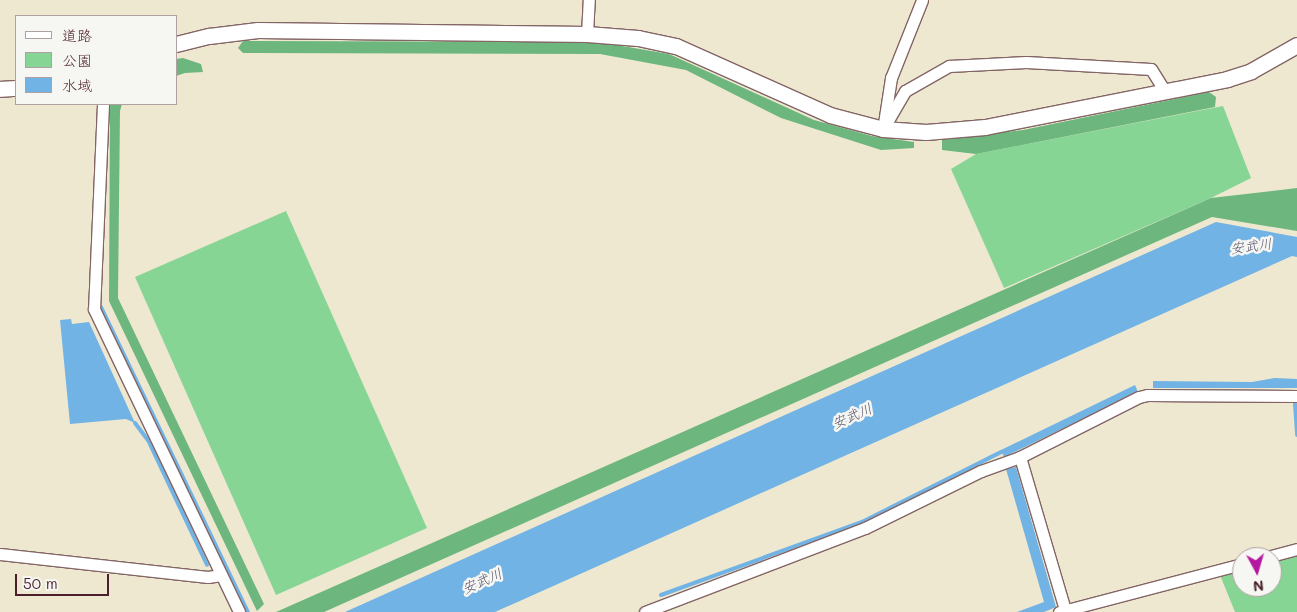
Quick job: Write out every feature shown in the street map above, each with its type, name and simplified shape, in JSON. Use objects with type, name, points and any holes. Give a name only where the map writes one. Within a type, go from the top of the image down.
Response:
[{"type":"street","points":[[588,0],[588,34]]},
{"type":"street","points":[[883,129],[891,78],[922,0]]},
{"type":"street","points":[[178,44],[210,36],[258,30],[588,34],[638,38],[676,46],[830,115],[883,129],[926,132],[985,127],[1166,93],[1227,79],[1251,71],[1297,46]]},
{"type":"street","points":[[883,129],[905,91],[949,66],[1026,62],[1151,69],[1166,93]]},
{"type":"street","points":[[0,89],[15,88]]},
{"type":"street","points":[[103,105],[94,309],[239,612]]},
{"type":"street","points":[[645,612],[865,528],[981,471],[1020,457],[1139,397],[1147,395],[1297,396]]},
{"type":"street","points":[[1020,457],[1062,611],[1232,567]]},
{"type":"street","points":[[1282,553],[1297,549]]},
{"type":"street","points":[[0,554],[208,576],[221,574]]},
{"type":"green space","points":[[243,41],[599,42],[669,54],[814,120],[872,136],[914,142],[914,148],[881,150],[781,118],[686,70],[600,54],[243,53],[238,48]]},
{"type":"green space","points":[[183,58],[201,64],[203,72],[178,75],[178,59]]},
{"type":"green space","points":[[1209,92],[1216,97],[1215,107],[976,154],[942,150],[942,140],[1023,130]]},
{"type":"green space","points":[[110,105],[122,105],[120,111],[118,298],[264,604],[257,611],[109,301]]},
{"type":"green space","points":[[1223,106],[1251,178],[1211,198],[1004,288],[951,169],[976,154]]},
{"type":"green space","points":[[1297,188],[1297,231],[1212,217],[324,612],[276,612],[1211,198]]},
{"type":"green space","points":[[286,211],[427,528],[276,595],[135,277]]},
{"type":"green space","points":[[1297,554],[1297,612],[1235,612],[1220,575],[1232,572],[1232,597],[1282,597],[1282,558]]},
{"type":"water","name":"安武川","points":[[1216,222],[1297,237],[1297,257],[1292,256],[495,612],[345,612]]},
{"type":"water","points":[[71,319],[72,324],[89,322],[135,423],[126,419],[70,424],[60,320]]},
{"type":"water","points":[[1275,378],[1297,379],[1297,388],[1153,388],[1153,381],[1252,382]]},
{"type":"water","points":[[1135,385],[1138,392],[1004,457],[1001,450]]},
{"type":"water","points":[[1016,467],[1056,607],[1044,612],[1017,612],[1044,602],[1006,469]]},
{"type":"waterway","points":[[101,307],[248,612]]},
{"type":"waterway","points":[[1295,404],[1297,435]]},
{"type":"waterway","points":[[135,423],[148,440],[207,565]]},
{"type":"waterway","points":[[661,595],[862,522],[1001,452]]}]
